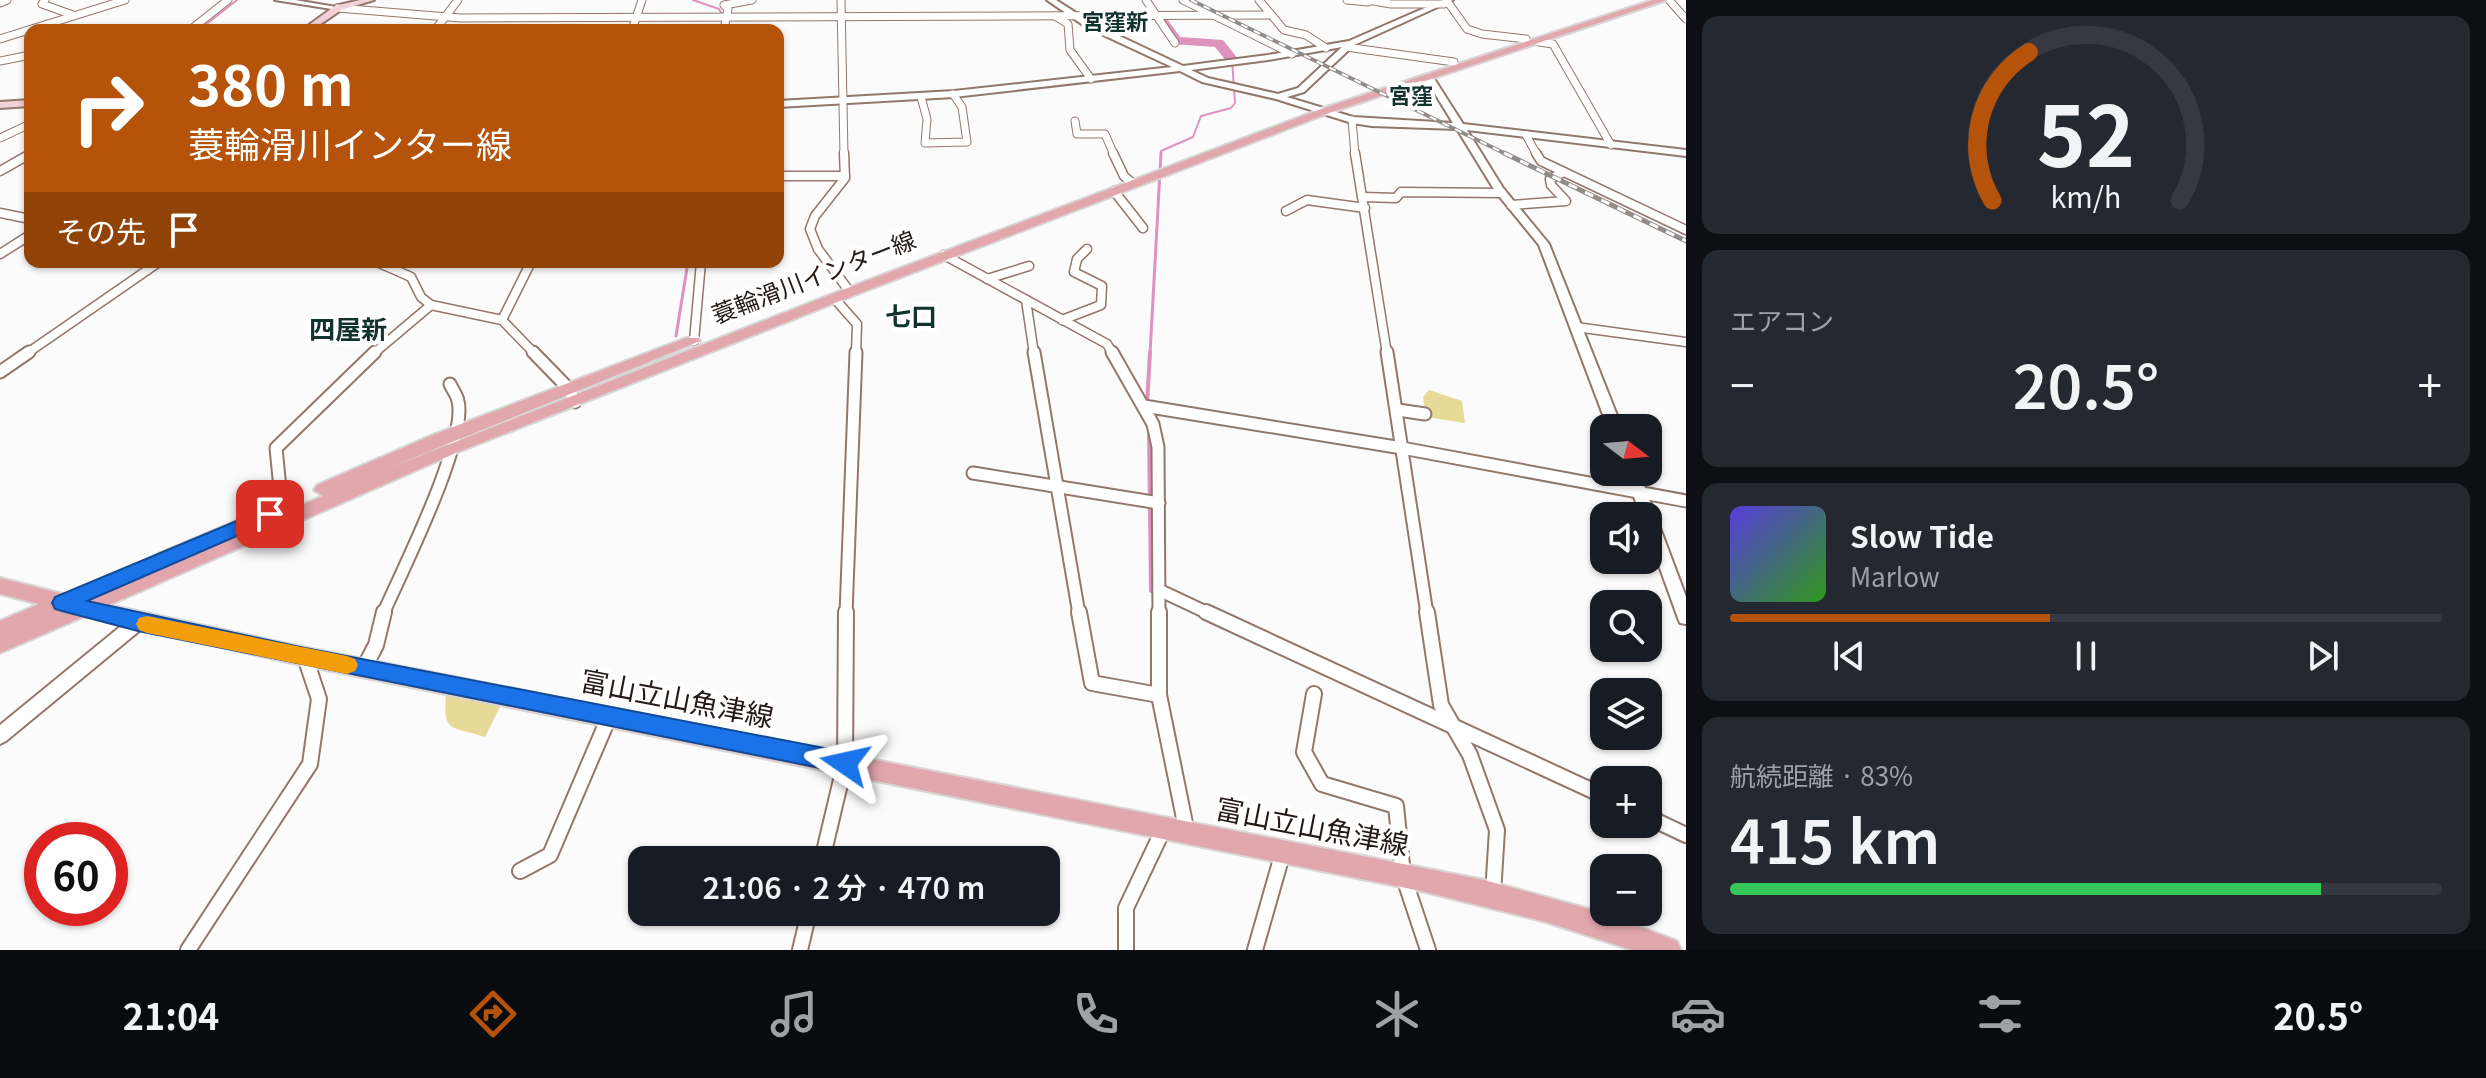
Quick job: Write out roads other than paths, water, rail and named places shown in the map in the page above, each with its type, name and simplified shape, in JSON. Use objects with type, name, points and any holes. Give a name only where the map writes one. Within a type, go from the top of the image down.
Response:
[{"type":"main road","points":[[315,24],[338,8],[370,0]]},
{"type":"main road","name":"蓑輪滑川インター線","points":[[1319,110],[1425,78],[1643,0]]},
{"type":"main road","name":"蓑輪滑川インター線","points":[[0,644],[72,606],[453,440],[1128,180],[1319,110],[1454,62],[1668,1]]},
{"type":"main road","points":[[0,105],[24,103]]},
{"type":"main road","name":"蓑輪滑川インター線","points":[[572,395],[694,341],[944,255],[1114,191],[1128,180]]},
{"type":"main road","name":"富山立山魚津線","points":[[0,586],[138,622],[305,657],[1086,810],[1493,894],[1668,950]]},
{"type":"main road","name":"蓑輪滑川インター線","points":[[0,630],[72,606]]},
{"type":"street","points":[[0,3],[7,0]]},
{"type":"street","points":[[45,0],[42,4],[73,15]]},
{"type":"street","points":[[44,24],[125,0]]},
{"type":"street","points":[[198,24],[228,0]]},
{"type":"street","points":[[279,0],[445,18],[1271,15]]},
{"type":"street","points":[[440,24],[458,0]]},
{"type":"street","points":[[634,24],[642,0]]},
{"type":"street","points":[[725,24],[728,9],[724,5],[752,0]]},
{"type":"street","points":[[825,846],[845,763],[846,618],[857,324],[810,229],[815,216],[845,176],[842,0]]},
{"type":"street","points":[[1051,0],[1071,15],[1180,68],[1233,88],[1278,97],[1352,120],[1461,127],[1686,153]]},
{"type":"street","points":[[1146,0],[1175,43]]},
{"type":"street","points":[[1183,0],[1292,54]]},
{"type":"street","points":[[1259,0],[1284,30],[1306,35],[1326,48]]},
{"type":"street","points":[[1347,0],[1447,2],[1453,5],[1461,24],[1471,31],[1553,44],[1611,145]]},
{"type":"street","points":[[1668,1],[1681,0]]},
{"type":"street","points":[[1668,1],[1686,19]]},
{"type":"street","points":[[784,104],[842,103],[953,94],[1292,54],[1349,45],[1447,2]]},
{"type":"street","points":[[1055,15],[1068,24],[1070,50],[1091,79]]},
{"type":"street","points":[[697,24],[699,17]]},
{"type":"street","points":[[0,39],[24,31]]},
{"type":"street","points":[[1349,45],[1454,62]]},
{"type":"street","points":[[1278,97],[1301,90],[1349,45]]},
{"type":"street","points":[[0,61],[24,56]]},
{"type":"street","points":[[1425,78],[1432,82],[1502,193],[1544,244],[1610,414]]},
{"type":"street","points":[[921,97],[927,119],[925,143],[967,142],[962,107],[953,94]]},
{"type":"street","points":[[1352,120],[1357,182],[1365,208],[1398,410],[1441,705],[1470,755],[1497,830],[1493,894]]},
{"type":"street","points":[[1075,121],[1077,134],[1105,134],[1128,180]]},
{"type":"street","points":[[0,138],[24,127]]},
{"type":"street","points":[[0,129],[15,131]]},
{"type":"street","points":[[1526,135],[1541,161],[1686,230]]},
{"type":"street","points":[[0,171],[24,157]]},
{"type":"street","points":[[1511,205],[1566,201],[1551,185],[1550,179],[1564,172]]},
{"type":"street","points":[[784,176],[845,176]]},
{"type":"street","points":[[1114,191],[1143,228]]},
{"type":"street","points":[[1363,197],[1396,198],[1401,192],[1425,191],[1502,193]]},
{"type":"street","points":[[1286,211],[1307,200],[1365,208]]},
{"type":"street","points":[[0,213],[24,218]]},
{"type":"street","points":[[0,254],[24,239]]},
{"type":"street","points":[[1062,320],[1101,305],[1102,286],[1074,272],[1077,259],[1087,249]]},
{"type":"street","points":[[944,255],[1107,344],[1153,424],[1158,447],[1159,695],[1176,831],[1126,908],[1126,950]]},
{"type":"street","points":[[987,279],[1029,266]]},
{"type":"street","points":[[0,372],[150,268]]},
{"type":"street","points":[[391,268],[411,277],[421,297],[431,305],[502,320],[572,395]]},
{"type":"street","points":[[502,320],[528,268]]},
{"type":"street","points":[[694,341],[700,268]]},
{"type":"street","points":[[1026,300],[1055,486],[1092,683],[1159,695]]},
{"type":"street","points":[[294,510],[280,488],[276,448],[397,331],[431,305]]},
{"type":"street","points":[[1576,327],[1686,342]]},
{"type":"street","points":[[364,668],[376,645],[379,622],[435,497],[453,440],[459,402],[450,384]]},
{"type":"street","points":[[1144,406],[1402,448],[1686,501]]},
{"type":"street","points":[[1398,410],[1425,414]]},
{"type":"street","points":[[973,473],[1159,503]]},
{"type":"street","points":[[1637,486],[1686,618]]},
{"type":"street","points":[[1159,590],[1590,789]]},
{"type":"street","points":[[0,736],[138,622]]},
{"type":"street","points":[[188,950],[310,764],[319,699],[305,657]]},
{"type":"street","points":[[1314,694],[1304,752],[1322,784],[1396,806],[1403,875],[1428,950]]},
{"type":"street","points":[[520,871],[550,855],[609,717]]},
{"type":"street","points":[[1662,824],[1686,835]]},
{"type":"street","points":[[1255,950],[1283,852]]},
{"type":"street","points":[[800,950],[806,926]]},
{"type":"waterway","points":[[207,24],[237,0]]},
{"type":"waterway","points":[[693,0],[719,9],[723,16]]},
{"type":"waterway","points":[[1161,19],[1176,41],[1219,43],[1232,59]]},
{"type":"waterway","points":[[1161,153],[1193,137],[1201,116],[1231,108],[1235,103],[1232,59]]},
{"type":"waterway","points":[[1150,354],[1161,153]]},
{"type":"waterway","points":[[676,336],[687,268]]},
{"type":"waterway","points":[[1147,405],[1150,352]]},
{"type":"waterway","points":[[1149,430],[1151,591],[1156,593]]},
{"type":"railway","points":[[1191,0],[1508,155]]},
{"type":"railway","points":[[1504,153],[1686,241]]},
{"type":"district","name":"宮窪新","points":[[1115,22]]},
{"type":"district","name":"宮窪","points":[[1411,96]]},
{"type":"district","name":"七口","points":[[911,317]]},
{"type":"district","name":"四屋新","points":[[348,330]]}]
